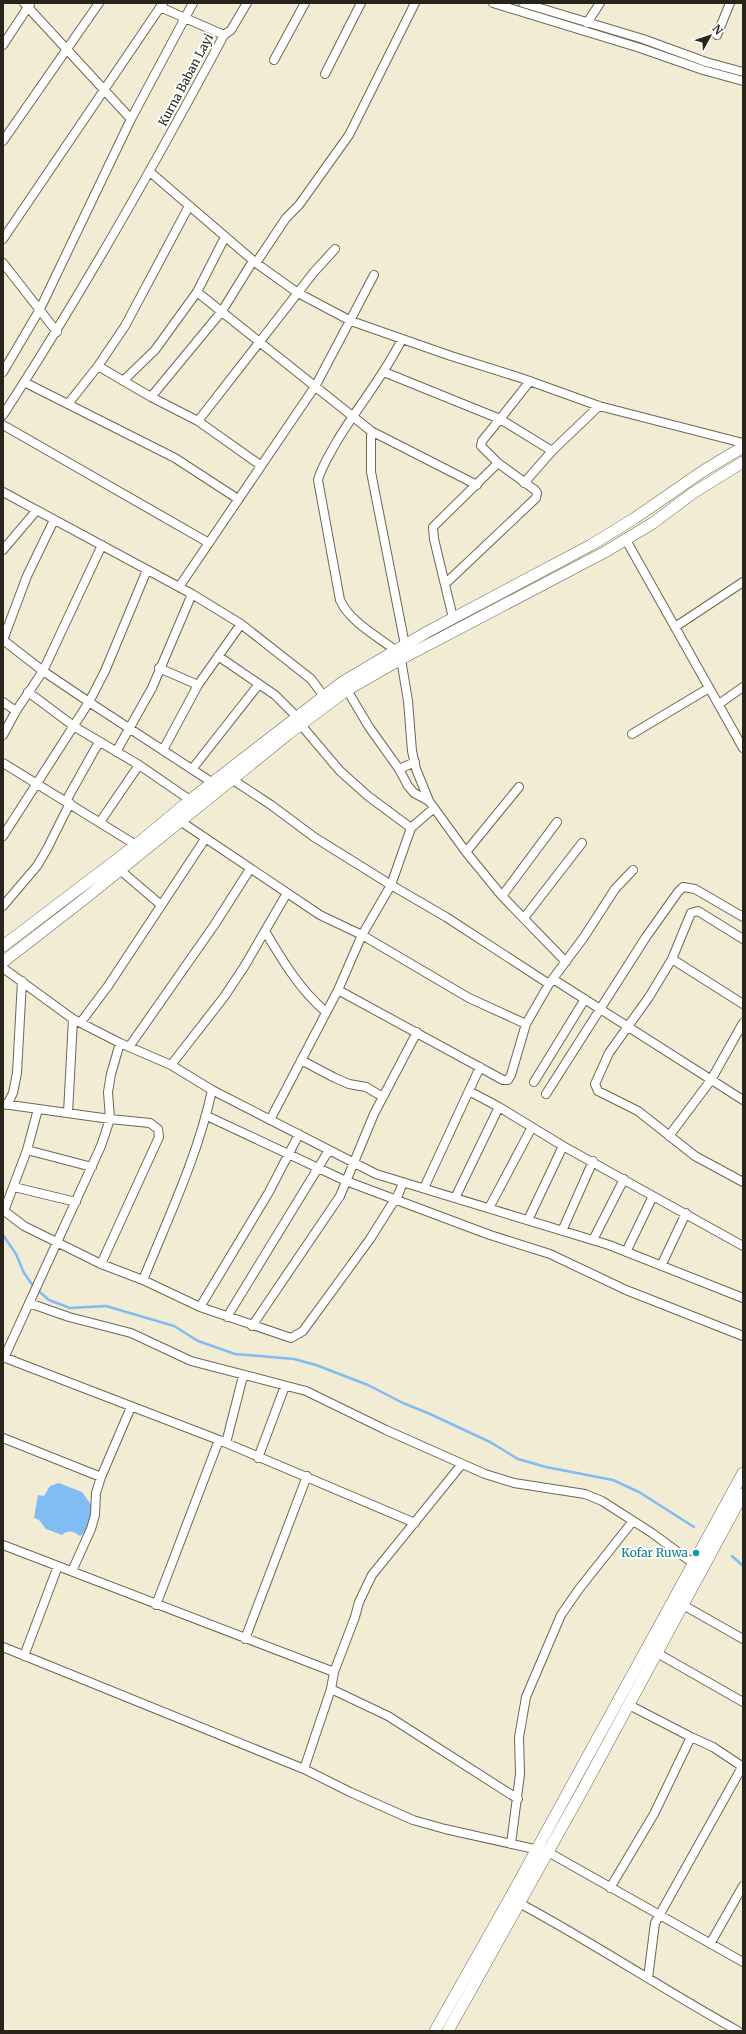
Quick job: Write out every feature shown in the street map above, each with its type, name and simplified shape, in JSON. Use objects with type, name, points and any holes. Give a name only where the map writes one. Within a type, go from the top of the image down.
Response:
[{"type":"main road","points":[[3,946],[136,845],[190,800],[299,721],[347,690],[400,651],[453,618],[592,544],[635,518],[703,471],[743,447]]},
{"type":"main road","points":[[3,962],[233,780],[299,721],[324,695],[341,683],[400,651],[574,569],[653,524],[693,493],[743,462]]},
{"type":"main road","points":[[435,2031],[743,1473]]},
{"type":"main road","points":[[448,2031],[629,1705],[743,1494]]},
{"type":"street","points":[[3,141],[99,3]]},
{"type":"street","points":[[3,372],[40,309],[131,119],[193,3]]},
{"type":"street","name":"Kurna Baban Layi","points":[[3,415],[57,332],[150,172],[224,35],[232,30],[247,3]]},
{"type":"street","points":[[274,60],[305,3]]},
{"type":"street","points":[[324,74],[361,3]]},
{"type":"street","points":[[151,397],[222,312],[286,218],[299,205],[349,135],[415,3]]},
{"type":"street","points":[[493,3],[640,48],[703,70],[743,81]]},
{"type":"street","points":[[526,3],[587,24],[643,39],[706,62],[743,72]]},
{"type":"street","points":[[587,24],[600,3]]},
{"type":"street","points":[[716,35],[730,3]]},
{"type":"street","points":[[3,44],[28,4],[131,119]]},
{"type":"street","points":[[3,239],[162,5],[224,35]]},
{"type":"street","points":[[150,172],[255,262],[298,294],[350,321],[530,381],[599,406],[743,443]]},
{"type":"street","points":[[68,404],[98,366],[125,326],[189,206]]},
{"type":"street","points":[[123,381],[155,350],[197,292],[225,237]]},
{"type":"street","points":[[198,421],[314,272],[336,249]]},
{"type":"street","points":[[3,263],[57,332]]},
{"type":"street","points":[[179,588],[260,465],[316,386],[374,275]]},
{"type":"street","points":[[197,292],[371,431],[477,485]]},
{"type":"street","points":[[400,651],[348,613],[343,607],[338,593],[318,480],[321,468],[352,416],[384,372],[402,339]]},
{"type":"street","points":[[98,366],[151,397],[198,421],[260,465]]},
{"type":"street","points":[[384,372],[500,419],[552,451]]},
{"type":"street","points":[[445,584],[536,498],[537,493],[498,463],[483,449],[481,444],[530,381]]},
{"type":"street","points":[[24,382],[175,458],[238,499]]},
{"type":"street","points":[[524,483],[552,451],[599,406]]},
{"type":"street","points":[[3,425],[209,542]]},
{"type":"street","points":[[371,431],[371,472],[408,701],[410,733],[415,762],[429,800],[466,852],[502,896],[566,962]]},
{"type":"street","points":[[453,618],[434,539],[433,527],[498,463]]},
{"type":"street","points":[[3,492],[192,594],[241,624],[311,679],[324,695]]},
{"type":"street","points":[[3,550],[36,511]]},
{"type":"street","points":[[54,520],[27,576],[3,640],[43,671],[193,768],[213,783]]},
{"type":"street","points":[[626,540],[743,748]]},
{"type":"street","points":[[3,735],[16,711],[43,671],[102,545]]},
{"type":"street","points":[[3,836],[75,727],[89,702],[104,671],[147,570]]},
{"type":"street","points":[[675,626],[743,582]]},
{"type":"street","points":[[116,752],[131,728],[152,688],[159,668],[192,594]]},
{"type":"street","points":[[163,750],[198,685],[241,624]]},
{"type":"street","points":[[218,656],[275,695],[299,721],[340,771],[368,796],[411,828]]},
{"type":"street","points":[[159,668],[198,685]]},
{"type":"street","points":[[193,768],[259,684]]},
{"type":"street","points":[[719,704],[743,687]]},
{"type":"street","points":[[632,734],[709,688]]},
{"type":"street","points":[[347,690],[369,727],[399,769],[408,786],[414,793],[429,800]]},
{"type":"street","points":[[28,692],[75,727],[139,765],[190,800]]},
{"type":"street","points":[[3,702],[16,711]]},
{"type":"street","points":[[3,906],[37,866],[47,850],[68,802],[99,742]]},
{"type":"street","points":[[399,769],[415,762]]},
{"type":"street","points":[[3,763],[136,845]]},
{"type":"street","points":[[100,822],[139,765]]},
{"type":"street","points":[[233,780],[271,805],[314,837],[551,982],[600,1008],[743,1100]]},
{"type":"street","points":[[466,852],[519,787]]},
{"type":"street","points":[[270,1120],[338,990],[362,935],[391,885],[411,828],[434,808]]},
{"type":"street","points":[[180,821],[320,915],[362,935],[469,998],[526,1024]]},
{"type":"street","points":[[502,896],[557,822]]},
{"type":"street","points":[[68,1113],[77,1020],[108,986],[205,839]]},
{"type":"street","points":[[524,918],[582,843]]},
{"type":"street","points":[[129,1047],[215,924],[250,869]]},
{"type":"street","points":[[120,870],[161,905]]},
{"type":"street","points":[[338,990],[503,1080],[508,1080],[511,1075],[526,1024],[551,982],[615,889],[633,870]]},
{"type":"street","points":[[546,1094],[646,937],[683,887],[695,889],[743,917]]},
{"type":"street","points":[[171,1065],[224,997],[287,893]]},
{"type":"street","points":[[743,939],[698,911],[694,911],[689,916],[684,933],[672,960],[629,1026],[609,1053],[595,1084],[595,1088],[638,1112],[695,1156],[743,1182]]},
{"type":"street","points":[[265,931],[286,966],[311,997],[326,1012]]},
{"type":"street","points":[[672,960],[743,1004]]},
{"type":"street","points":[[3,968],[77,1020],[120,1043],[171,1065],[212,1090],[376,1174],[592,1240],[743,1298]]},
{"type":"street","points":[[22,981],[17,1073],[13,1092],[5,1104],[110,1119],[150,1123],[158,1129],[159,1137],[101,1264]]},
{"type":"street","points":[[534,1082],[584,999]]},
{"type":"street","points":[[669,1136],[711,1080],[743,1023]]},
{"type":"street","points":[[252,1326],[340,1196],[353,1162],[383,1097],[417,1032]]},
{"type":"street","points":[[120,1043],[109,1086],[110,1119],[92,1167],[3,1358],[307,1476],[415,1523]]},
{"type":"street","points":[[301,1060],[342,1081],[366,1087],[383,1097]]},
{"type":"street","points":[[424,1188],[480,1067]]},
{"type":"street","points":[[143,1280],[191,1162],[207,1116],[212,1090]]},
{"type":"street","points":[[469,1091],[499,1107],[563,1146],[593,1161],[743,1246]]},
{"type":"street","points":[[455,1198],[499,1107]]},
{"type":"street","points":[[38,1109],[27,1150],[14,1187],[3,1210],[24,1226],[101,1264],[143,1280],[200,1307],[252,1326],[291,1338],[303,1331],[370,1239],[394,1200],[403,1182]]},
{"type":"street","points":[[207,1116],[289,1153],[346,1181],[394,1200],[550,1254],[626,1290],[743,1336]]},
{"type":"street","points":[[489,1208],[532,1127]]},
{"type":"street","points":[[200,1307],[269,1192],[299,1134]]},
{"type":"street","points":[[528,1220],[563,1146]]},
{"type":"street","points":[[27,1150],[92,1167]]},
{"type":"street","points":[[227,1317],[329,1150]]},
{"type":"street","points":[[562,1231],[593,1161]]},
{"type":"street","points":[[592,1240],[624,1179]]},
{"type":"street","points":[[14,1187],[76,1202]]},
{"type":"street","points":[[626,1252],[653,1196]]},
{"type":"street","points":[[661,1266],[686,1213]]},
{"type":"street","points":[[29,1303],[57,1314],[131,1333],[191,1361],[318,1396],[386,1430],[485,1474],[514,1483],[584,1494],[602,1501],[694,1564]]},
{"type":"street","points":[[156,1605],[222,1442],[243,1376]]},
{"type":"street","points":[[258,1458],[285,1386]]},
{"type":"street","points":[[72,1571],[91,1529],[95,1515],[96,1493],[131,1407]]},
{"type":"street","points":[[3,1438],[102,1477]]},
{"type":"street","points":[[304,1769],[331,1689],[334,1672],[355,1617],[359,1602],[372,1576],[462,1464]]},
{"type":"street","points":[[245,1639],[307,1476]]},
{"type":"street","points":[[512,1844],[520,1774],[519,1736],[521,1718],[531,1684],[562,1615],[579,1589],[633,1521]]},
{"type":"street","points":[[3,1545],[156,1605],[334,1672]]},
{"type":"street","points":[[24,1656],[58,1566]]},
{"type":"street","points":[[683,1605],[743,1639]]},
{"type":"street","points":[[3,1647],[304,1769],[413,1820],[445,1829],[548,1852],[743,1962]]},
{"type":"street","points":[[657,1653],[743,1702]]},
{"type":"street","points":[[331,1689],[388,1716],[518,1799]]},
{"type":"street","points":[[629,1705],[713,1747],[742,1767],[720,1809],[659,1915],[652,1935],[648,1978]]},
{"type":"street","points":[[610,1888],[654,1814],[691,1737]]},
{"type":"street","points":[[710,1944],[743,1886]]},
{"type":"street","points":[[519,1903],[738,2031]]},
{"type":"water","points":[[59,1483],[82,1492],[92,1506],[92,1516],[88,1531],[80,1536],[74,1532],[65,1533],[62,1535],[46,1529],[39,1520],[34,1518],[38,1495],[44,1496],[50,1486]]},
{"type":"waterway","points":[[3,1235],[16,1254],[24,1273],[34,1287],[49,1300],[70,1308],[106,1306],[174,1326],[198,1341],[235,1354],[294,1359],[316,1365],[368,1385],[403,1403],[490,1442],[518,1459],[546,1467],[613,1480],[639,1492],[694,1527]]},
{"type":"waterway","points":[[732,1556],[743,1566]]},
{"type":"place","name":"Kofar Ruwa","points":[[696,1553]]}]
